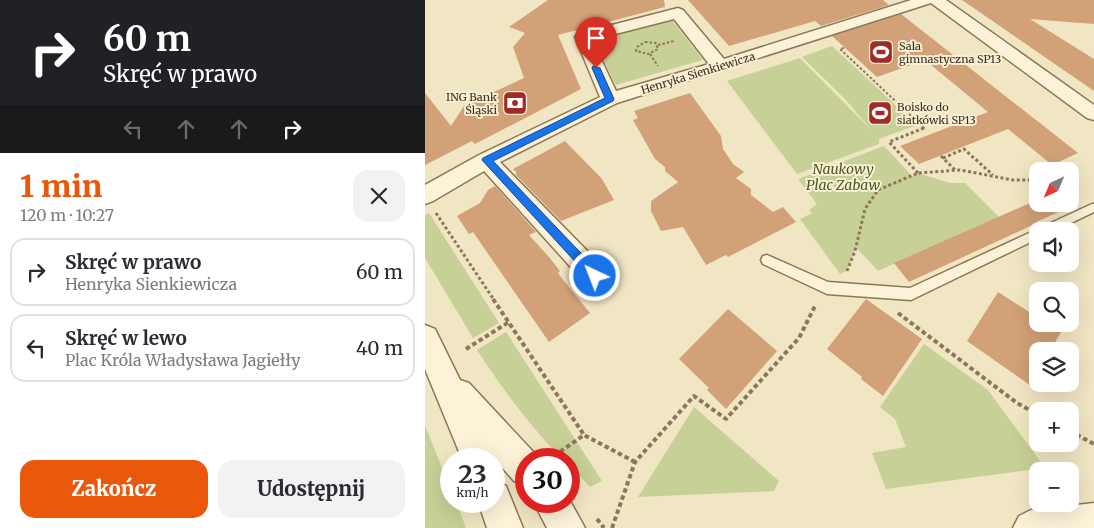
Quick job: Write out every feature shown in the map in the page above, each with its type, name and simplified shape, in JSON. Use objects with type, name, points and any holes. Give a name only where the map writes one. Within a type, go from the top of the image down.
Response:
[{"type":"street","name":"Henryka Sienkiewicza","points":[[428,200],[486,160],[610,99],[721,66],[926,0]]},
{"type":"street","points":[[936,0],[1094,114]]},
{"type":"street","points":[[610,99],[583,37],[677,13],[721,66]]},
{"type":"street","points":[[486,160],[595,276]]},
{"type":"street","points":[[425,338],[446,381],[473,448]]},
{"type":"street","points":[[446,381],[515,457]]},
{"type":"street","points":[[500,513],[505,528]]},
{"type":"street","points":[[558,513],[567,528]]},
{"type":"street","points":[[1031,528],[1094,520]]},
{"type":"lane","points":[[1062,222],[1092,208]]},
{"type":"lane","points":[[767,260],[827,288],[911,294],[1029,238]]},
{"type":"path","points":[[653,42],[658,45],[658,48],[653,53],[643,54],[637,51],[639,45],[653,42]]},
{"type":"path","points":[[844,48],[840,49],[924,128],[889,142],[918,173]]},
{"type":"path","points":[[955,170],[942,157],[965,149],[994,176]]},
{"type":"path","points":[[612,528],[635,462],[694,396],[726,419],[799,338],[822,293],[841,274],[847,271],[855,251],[865,209],[877,190],[918,173],[955,170],[1013,180],[1029,180]]},
{"type":"path","points":[[428,200],[584,435],[635,462]]},
{"type":"path","points":[[868,291],[1017,403],[1029,410]]},
{"type":"path","points":[[466,349],[509,322]]},
{"type":"path","points":[[567,448],[584,435]]},
{"type":"path","points":[[1079,436],[1094,444]]},
{"type":"green space","points":[[671,19],[703,60],[616,85],[598,50],[612,34]]},
{"type":"green space","points":[[832,46],[917,125],[879,139],[879,144],[797,174],[727,81],[800,58],[872,131],[846,100],[802,57]]},
{"type":"green space","name":"Naukowy Plac Zabaw","points":[[884,146],[912,176],[918,173],[950,183],[965,183],[999,217],[878,271],[856,247],[847,271],[840,274],[800,219],[812,213],[809,210],[817,204],[798,179]]},
{"type":"green space","points":[[429,213],[499,323],[473,338],[425,258],[425,215]]},
{"type":"green space","points":[[506,332],[602,481],[590,487],[580,477],[580,448],[552,448],[517,406],[477,350]]},
{"type":"green space","points":[[924,344],[988,390],[1029,446],[1029,452],[1033,452],[1041,462],[1029,462],[1029,470],[886,489],[872,453],[906,447],[895,419],[880,407]]},
{"type":"green space","points":[[694,407],[779,481],[774,491],[638,497]]},
{"type":"green space","points":[[425,425],[440,463],[440,513],[460,513],[466,528],[425,528]]},
{"type":"building","points":[[548,0],[664,0],[665,7],[558,35],[581,89],[475,144],[472,141],[425,165],[425,93],[451,126],[464,106],[524,78],[513,47],[525,33],[509,27]]},
{"type":"building","points":[[688,0],[883,0],[889,5],[821,26],[815,21],[729,46]]},
{"type":"building","points":[[962,0],[1094,0],[1094,24],[1030,19],[1094,59],[1094,91]]},
{"type":"building","points":[[901,14],[1078,153],[1058,162],[1048,162],[1008,129],[919,164],[900,146],[988,112],[925,60],[877,77],[832,36]]},
{"type":"building","points":[[690,93],[721,136],[723,149],[733,164],[744,172],[736,178],[751,189],[751,195],[773,212],[783,207],[796,222],[728,257],[726,255],[706,265],[683,227],[661,231],[651,211],[651,201],[678,182],[655,159],[633,120],[638,118],[634,111]]},
{"type":"building","points":[[565,141],[602,179],[614,200],[561,221],[515,174],[517,173],[513,169]]},
{"type":"building","points":[[495,186],[536,232],[529,235],[560,271],[558,273],[590,313],[549,342],[473,232],[469,234],[457,216],[480,203],[488,190]]},
{"type":"building","points":[[1029,204],[1029,212],[1059,212],[1036,222],[1029,222],[1029,227],[909,282],[894,263]]},
{"type":"building","points":[[998,292],[1029,312],[1029,332],[1061,332],[1055,342],[1029,342],[1029,384],[967,341]]},
{"type":"building","points":[[866,299],[922,339],[883,396],[827,349]]},
{"type":"building","points":[[728,309],[777,351],[726,409],[707,390],[709,388],[679,359]]},
{"type":"place","name":"Sala gimnastyczna SP13","points":[[881,52]]},
{"type":"place","name":"ING Bank Śląski","points":[[515,103]]},
{"type":"place","name":"Boisko do siatkówki SP13","points":[[880,113]]},
{"type":"route","points":[[595,276],[486,160],[610,99],[596,68]]}]
